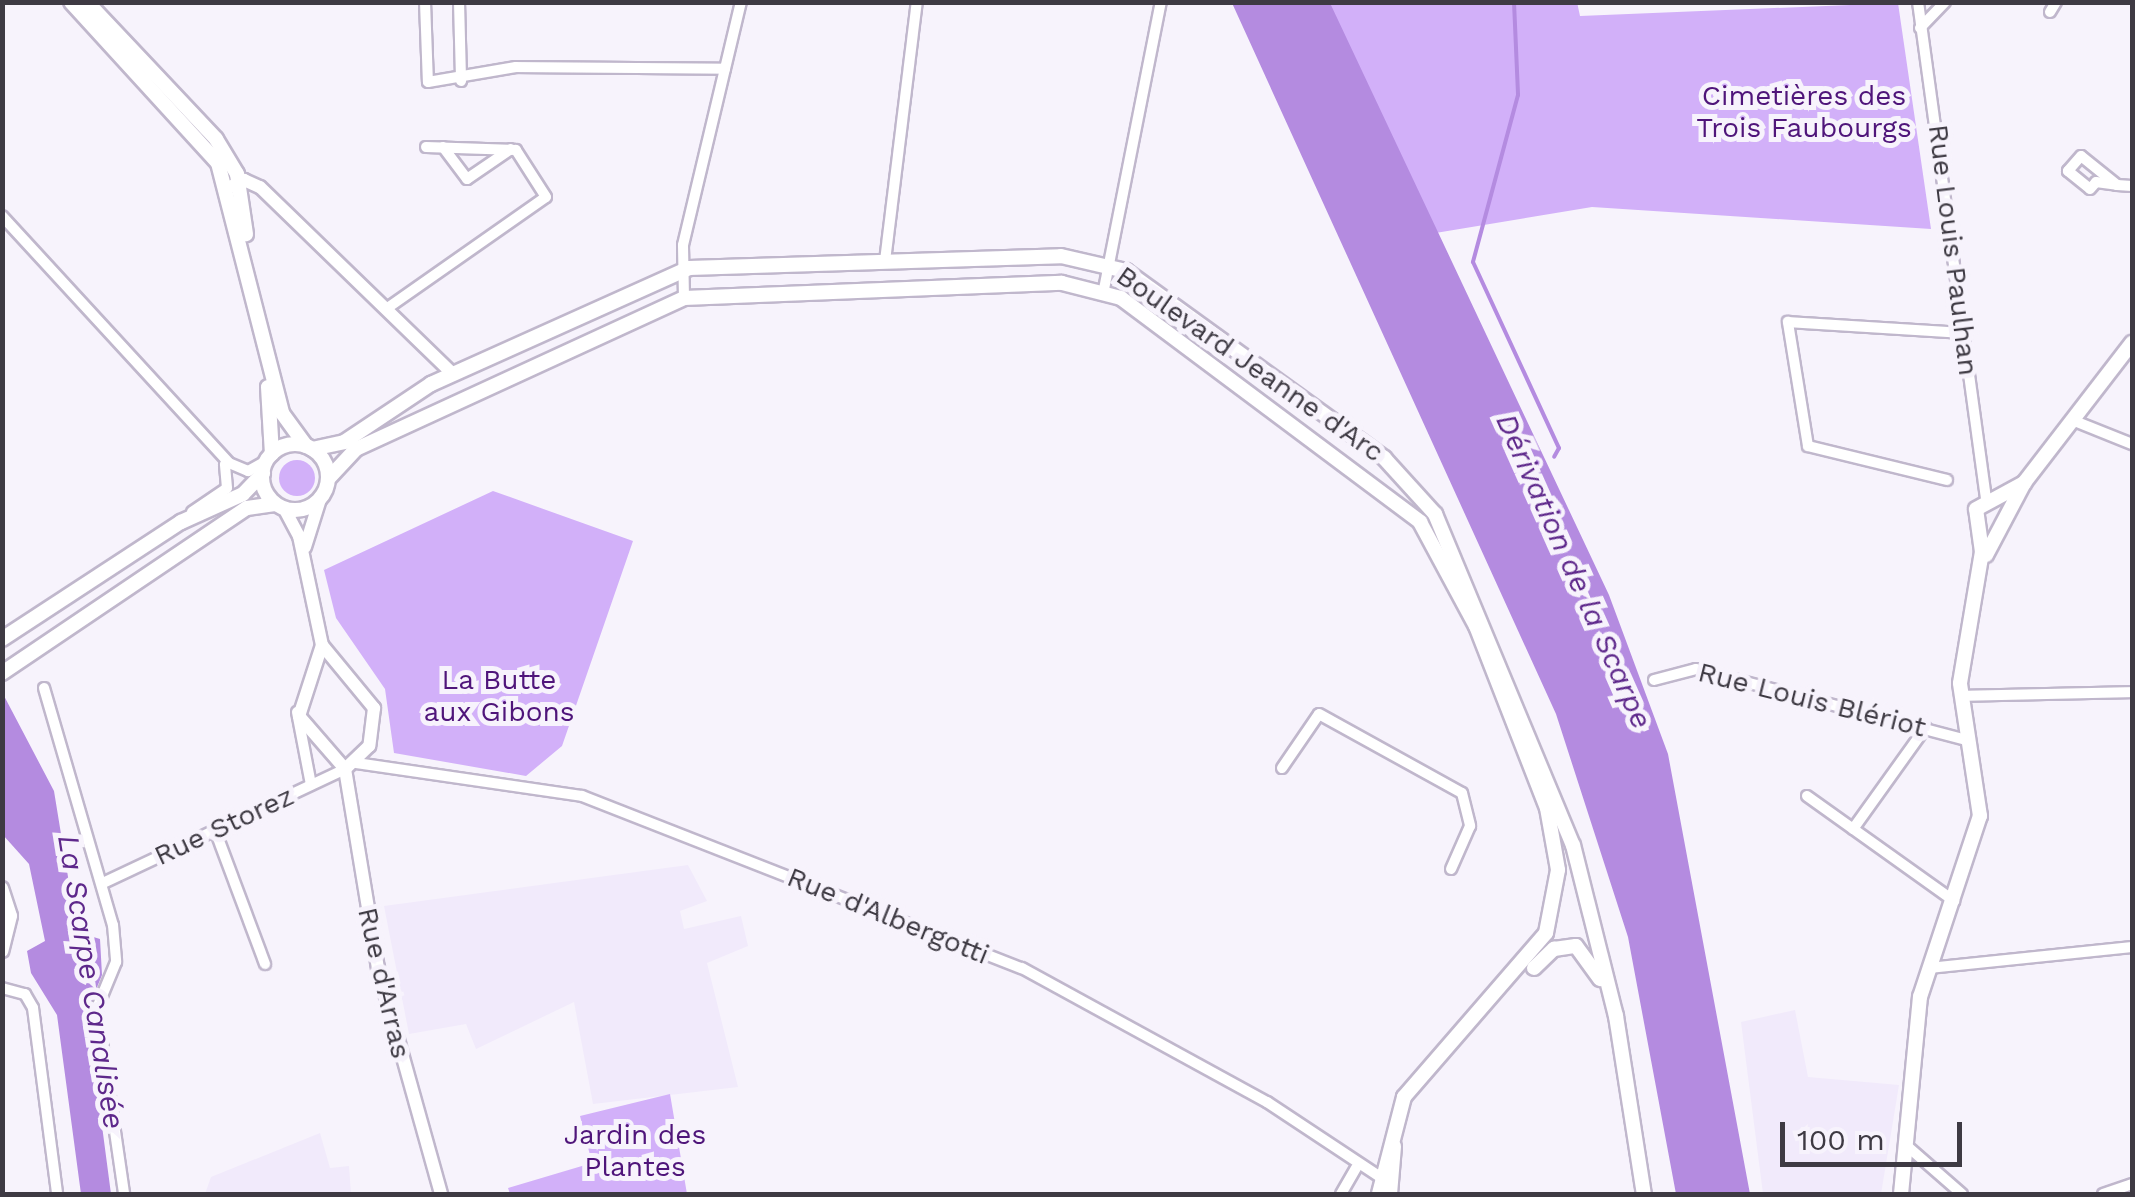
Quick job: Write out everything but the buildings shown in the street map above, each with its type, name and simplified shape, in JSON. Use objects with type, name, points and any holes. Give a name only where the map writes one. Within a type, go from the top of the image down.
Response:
[{"type":"main road","points":[[71,2],[200,137],[234,184]]},
{"type":"main road","points":[[4,672],[247,508],[279,506],[321,496],[328,479],[283,417],[270,371],[234,184],[210,131],[88,2]]},
{"type":"main road","name":"Boulevard Jeanne d'Arc","points":[[267,462],[344,442],[453,374],[680,270],[885,261],[1108,264],[1417,489],[1484,616],[1554,790],[1612,993],[1644,1194]]},
{"type":"main road","name":"Boulevard Jeanne d'Arc","points":[[328,479],[356,448],[684,298],[1062,283],[1104,289],[1420,522],[1501,684],[1552,827],[1557,892],[1542,944],[1419,1075],[1379,1176]]},
{"type":"main road","points":[[1898,1194],[1905,1170],[1929,968],[1980,816],[1961,696],[1962,643],[1979,574],[2024,483],[2132,343]]},
{"type":"main road","points":[[270,371],[267,462],[279,506]]},
{"type":"main road","points":[[4,634],[181,522],[243,494],[267,462]]},
{"type":"main road","points":[[1979,574],[1978,518],[1990,497],[2024,483]]},
{"type":"main road","points":[[1990,497],[2003,519]]},
{"type":"main road","points":[[1978,518],[2003,519]]},
{"type":"main road","points":[[1533,968],[1565,894],[1554,790]]},
{"type":"main road","points":[[1390,1194],[1393,1149],[1416,1092],[1533,968],[1564,945],[1594,961],[1636,1194]]},
{"type":"main road","points":[[1379,1176],[1379,1194]]},
{"type":"street","points":[[426,2],[428,82],[460,81],[516,67],[725,70]]},
{"type":"street","points":[[459,2],[460,81]]},
{"type":"street","points":[[684,298],[680,270],[742,2]]},
{"type":"street","points":[[885,261],[917,2]]},
{"type":"street","points":[[1104,289],[1161,2]]},
{"type":"street","name":"Rue Louis Paulhan","points":[[1918,2],[1962,333],[1990,497]]},
{"type":"street","points":[[1920,28],[1945,2]]},
{"type":"street","points":[[443,147],[467,179],[512,148]]},
{"type":"street","points":[[386,309],[544,202],[545,188],[512,148],[426,148]]},
{"type":"street","points":[[234,184],[260,188],[453,374]]},
{"type":"street","points":[[2116,185],[2132,186]]},
{"type":"street","points":[[2,216],[216,451],[243,470],[267,462]]},
{"type":"street","points":[[1947,480],[1808,446],[1788,322],[1962,333]]},
{"type":"street","points":[[2072,420],[2132,444]]},
{"type":"street","points":[[181,522],[228,486],[216,451]]},
{"type":"street","points":[[305,560],[321,496]]},
{"type":"street","points":[[279,506],[305,560],[322,644],[374,708],[370,746],[350,766],[306,731],[298,708]]},
{"type":"street","points":[[311,785],[298,708],[322,644]]},
{"type":"street","name":"Rue Louis Blériot","points":[[1654,680],[1696,669],[1926,727],[1970,742]]},
{"type":"street","points":[[44,688],[103,883],[116,962],[99,1001],[124,1194]]},
{"type":"street","points":[[1961,696],[2132,692]]},
{"type":"street","points":[[1282,768],[1319,714],[1462,793],[1470,820],[1451,869]]},
{"type":"street","points":[[1853,829],[1926,727]]},
{"type":"street","name":"Rue Storez","points":[[103,883],[350,766]]},
{"type":"street","name":"Rue d'Albergotti","points":[[350,766],[590,799],[1022,968],[1276,1107],[1356,1168],[1379,1176]]},
{"type":"street","name":"Rue d'Arras","points":[[350,766],[378,968],[441,1194]]},
{"type":"street","points":[[1807,796],[1954,901]]},
{"type":"street","points":[[215,830],[265,964]]},
{"type":"street","points":[[2,888],[11,916],[3,948]]},
{"type":"street","points":[[1929,968],[2132,947]]},
{"type":"street","points":[[2,988],[25,994],[34,1008],[57,1194]]},
{"type":"street","points":[[1907,1146],[1962,1194]]},
{"type":"street","points":[[1341,1194],[1356,1168]]},
{"type":"street","points":[[2107,1194],[2132,1184]]},
{"type":"shaded area","points":[[688,865],[707,901],[680,911],[684,929],[741,916],[748,946],[707,963],[738,1087],[593,1104],[574,1002],[476,1049],[466,1024],[409,1034],[384,906]]},
{"type":"shaded area","points":[[1795,1010],[1808,1077],[1899,1085],[1881,1194],[1763,1194],[1741,1022]]},
{"type":"shaded area","points":[[320,1133],[330,1168],[349,1166],[351,1194],[205,1194],[211,1177]]},
{"type":"green space","name":"Cimetières des Trois Faubourgs","points":[[1577,2],[1580,16],[1898,3],[1931,229],[1592,207],[1363,245],[1252,3]]},
{"type":"green space","points":[[297,460],[310,465],[315,478],[310,491],[297,496],[284,491],[279,478],[284,465]]},
{"type":"green space","name":"La Butte aux Gibons","points":[[493,491],[633,541],[562,746],[526,776],[394,753],[385,689],[336,618],[324,570]]},
{"type":"green space","name":"Jardin des Plantes","points":[[670,1094],[687,1194],[510,1194],[508,1188],[592,1163],[580,1116]]},
{"type":"water","name":"Dérivation de la Scarpe","points":[[1232,3],[1330,3],[1609,595],[1668,754],[1750,1194],[1676,1194],[1628,937],[1556,714]]},
{"type":"water","name":"La Scarpe Canalisée","points":[[2,692],[54,791],[77,932],[100,939],[102,975],[87,1012],[111,1194],[81,1194],[57,1015],[31,973],[27,951],[45,941],[29,864],[3,835]]},
{"type":"waterway","name":"Dérivation de la Scarpe","points":[[1514,2],[1518,95],[1473,262],[1559,448],[1554,457]]}]
